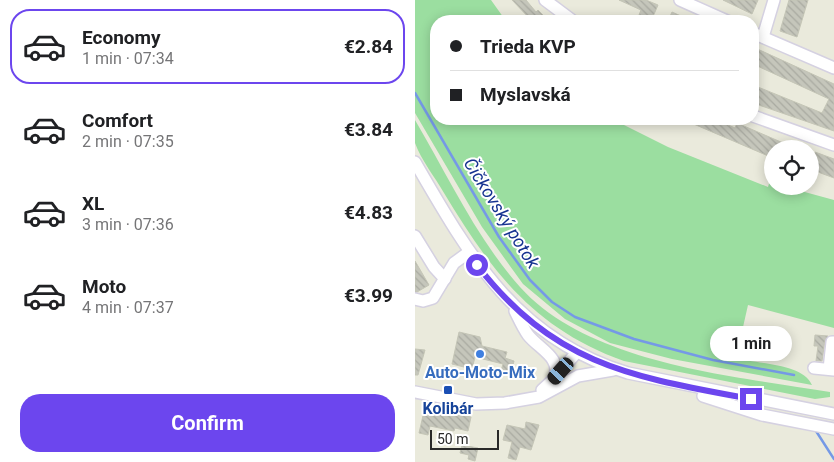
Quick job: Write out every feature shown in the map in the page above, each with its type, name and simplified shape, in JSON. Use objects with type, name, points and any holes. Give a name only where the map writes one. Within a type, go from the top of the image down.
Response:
[{"type":"street","points":[[545,0],[565,15]]},
{"type":"street","points":[[681,0],[714,15]]},
{"type":"street","points":[[759,33],[775,0]]},
{"type":"street","points":[[759,35],[834,68]]},
{"type":"street","points":[[759,118],[834,145]]},
{"type":"street","points":[[415,162],[469,252],[493,284],[533,322],[577,352],[614,369],[762,415],[834,429]]},
{"type":"street","points":[[415,236],[434,267],[445,279]]},
{"type":"street","points":[[415,299],[423,301],[433,298],[455,263],[469,252]]},
{"type":"street","points":[[509,301],[529,337],[553,360],[556,370],[554,379]]},
{"type":"street","points":[[814,368],[831,369],[831,342],[834,342]]},
{"type":"street","points":[[520,401],[538,392],[554,379],[577,352]]},
{"type":"street","points":[[415,392],[476,404],[520,401],[542,396],[575,377],[614,369]]},
{"type":"street","points":[[639,376],[834,414]]},
{"type":"green space","points":[[415,0],[491,0],[502,15],[430,15],[430,125],[624,125],[668,147],[764,185],[764,195],[816,195],[834,200],[834,328],[748,305],[736,358],[789,368],[799,372],[812,385],[672,359],[610,343],[565,319],[523,284],[482,227],[415,113]]},
{"type":"green space","points":[[415,120],[490,249],[520,287],[549,313],[584,334],[623,350],[708,372],[830,392],[830,397],[815,399],[624,361],[592,348],[565,332],[540,314],[518,294],[479,248],[421,156],[415,143]]},
{"type":"building","points":[[512,0],[526,0],[536,12],[538,10],[543,15],[526,15]]},
{"type":"building","points":[[619,0],[646,0],[658,5],[654,15],[639,15],[641,10]]},
{"type":"building","points":[[723,0],[758,0],[752,14]]},
{"type":"building","points":[[789,0],[808,0],[797,37],[780,31]]},
{"type":"building","points":[[759,50],[834,84],[834,131],[759,105],[759,87],[822,113],[829,99],[759,67]]},
{"type":"building","points":[[696,125],[728,125],[735,128],[736,125],[742,125],[776,140],[764,140],[764,154]]},
{"type":"building","points":[[819,153],[834,159],[834,178],[819,172]]},
{"type":"building","points":[[415,261],[429,285],[417,292],[415,292]]},
{"type":"building","name":"Auto-Moto-Mix","points":[[459,332],[480,337],[482,346],[507,352],[505,358],[514,361],[511,374],[501,371],[503,364],[475,357],[472,369],[452,364]]},
{"type":"building","points":[[815,335],[828,336],[825,341],[822,361],[816,361],[818,346],[814,346]]},
{"type":"building","points":[[415,349],[425,350],[418,375],[415,375]]},
{"type":"building","points":[[425,407],[471,417],[468,431],[455,428],[454,431],[430,426],[428,435],[419,433]]},
{"type":"building","points":[[526,422],[539,425],[531,450],[520,447],[516,460],[508,458],[512,442],[503,440],[507,425],[525,429]]},
{"type":"building","points":[[462,445],[478,448],[475,461],[468,459],[469,455],[460,453]]},
{"type":"waterway","name":"Čičkovský potok","points":[[415,93],[430,119]]},
{"type":"waterway","name":"Čičkovský potok","points":[[434,125],[499,237],[530,280],[552,302],[575,317],[634,339],[713,360],[794,375]]},
{"type":"waterway","name":"Čičkovský potok","points":[[816,431],[834,459]]},
{"type":"place","name":"Auto-Moto-Mix","points":[[480,354]]},
{"type":"place","name":"Kolibár","points":[[448,390]]},
{"type":"route","points":[[477,265],[516,308],[555,339],[590,359],[628,374],[751,399]]}]
